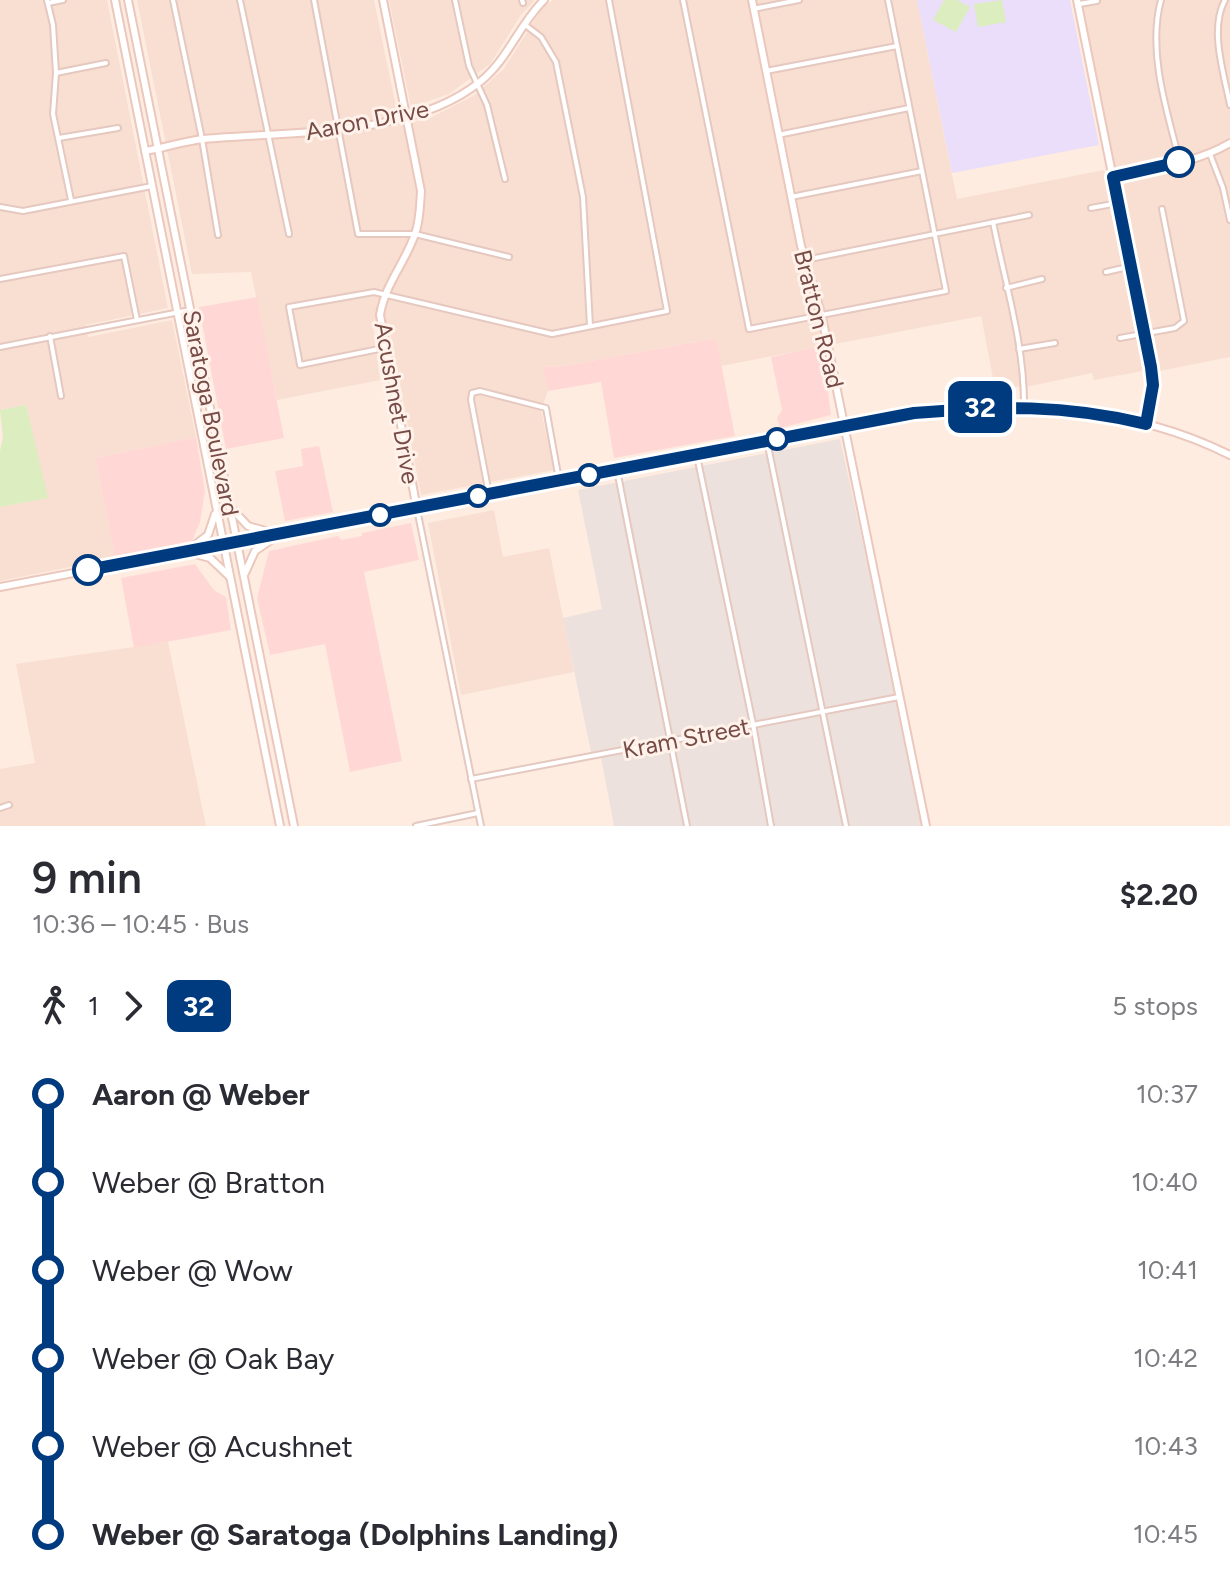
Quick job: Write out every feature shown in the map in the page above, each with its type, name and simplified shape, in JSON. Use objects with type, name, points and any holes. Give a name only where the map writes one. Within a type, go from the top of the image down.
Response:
[{"type":"main road","name":"Saratoga Boulevard","points":[[115,0],[280,826]]},
{"type":"main road","name":"Saratoga Boulevard","points":[[128,0],[294,826]]},
{"type":"main road","name":"Acushnet Drive","points":[[383,0],[421,191],[415,234],[384,293],[380,315],[417,509]]},
{"type":"main road","name":"Aaron Drive","points":[[145,151],[202,139],[270,137],[338,130],[407,117],[441,106],[478,84],[503,59],[524,24],[544,0]]},
{"type":"main road","name":"Bratton Road","points":[[752,0],[791,197],[822,317],[926,826]]},
{"type":"main road","points":[[1077,2],[1132,266],[1153,385],[1146,424]]},
{"type":"main road","points":[[1113,177],[1210,154],[1230,143]]},
{"type":"main road","points":[[0,587],[914,413],[988,407],[1060,408],[1100,413],[1146,424],[1230,455]]},
{"type":"main road","points":[[229,503],[248,526],[280,534]]},
{"type":"main road","points":[[185,552],[208,535],[216,506]]},
{"type":"main road","points":[[244,577],[255,551],[280,534]]},
{"type":"main road","points":[[185,552],[210,558],[231,579]]},
{"type":"street","points":[[63,0],[48,2],[56,73],[53,114],[71,200]]},
{"type":"street","points":[[173,0],[218,235]]},
{"type":"street","points":[[240,0],[289,234]]},
{"type":"street","points":[[314,0],[358,234],[415,234],[509,257]]},
{"type":"street","points":[[455,0],[469,66],[487,105],[505,179]]},
{"type":"street","points":[[384,348],[300,365],[289,307],[367,291],[552,334],[667,311],[609,0]]},
{"type":"street","points":[[683,0],[749,329],[946,291],[888,0]]},
{"type":"street","points":[[753,9],[799,0]]},
{"type":"street","points":[[1161,0],[1156,19],[1159,58],[1180,162]]},
{"type":"street","points":[[1225,0],[1219,11],[1219,47],[1230,105]]},
{"type":"street","points":[[1077,2],[1097,1]]},
{"type":"street","points":[[524,24],[541,37],[556,62],[583,197],[590,326]]},
{"type":"street","points":[[766,72],[897,46]]},
{"type":"street","points":[[56,73],[106,63]]},
{"type":"street","points":[[778,135],[910,108]]},
{"type":"street","points":[[59,138],[118,128]]},
{"type":"street","points":[[1210,154],[1223,188],[1230,220]]},
{"type":"street","points":[[791,197],[922,171]]},
{"type":"street","points":[[0,207],[23,211],[152,186]]},
{"type":"street","points":[[1091,208],[1118,203]]},
{"type":"street","points":[[1120,338],[1175,328],[1184,321],[1162,209]]},
{"type":"street","points":[[805,260],[1029,215]]},
{"type":"street","points":[[993,222],[1019,349],[1025,387],[1024,408]]},
{"type":"street","points":[[0,279],[124,256],[137,320]]},
{"type":"street","points":[[1106,272],[1132,266]]},
{"type":"street","points":[[1006,288],[1042,279]]},
{"type":"street","points":[[0,347],[190,310]]},
{"type":"street","points":[[50,336],[61,396]]},
{"type":"street","points":[[1019,349],[1055,343]]},
{"type":"street","points":[[489,494],[471,400],[472,393],[480,391],[546,408],[559,480]]},
{"type":"street","points":[[767,441],[846,826]]},
{"type":"street","points":[[697,456],[771,826]]},
{"type":"street","points":[[617,470],[687,826]]},
{"type":"street","name":"Acushnet Drive","points":[[417,509],[481,826]]},
{"type":"street","name":"Kram Street","points":[[471,779],[901,697]]},
{"type":"street","points":[[0,808],[9,805]]},
{"type":"street","points":[[416,826],[478,813]]},
{"type":"shaded area","points":[[0,0],[107,0],[168,308],[86,325],[88,337],[172,320],[196,437],[95,458],[115,558],[0,581],[0,507],[47,498],[26,405],[0,410]]},
{"type":"shaded area","points":[[137,0],[374,0],[400,126],[432,117],[473,96],[503,70],[543,7],[553,0],[917,0],[957,199],[1104,170],[1143,371],[1094,380],[1092,373],[1031,386],[995,388],[981,316],[721,366],[715,338],[544,367],[548,391],[541,410],[554,470],[421,495],[389,327],[373,324],[380,380],[277,400],[251,272],[192,274]]},
{"type":"shaded area","points":[[389,0],[535,0],[521,15],[490,64],[449,94],[411,107]]},
{"type":"shaded area","points":[[917,0],[1070,0],[1099,145],[952,173]]},
{"type":"shaded area","points":[[1082,0],[1230,0],[1230,357],[1160,371]]},
{"type":"shaded area","points":[[257,297],[284,438],[226,449],[199,307]]},
{"type":"shaded area","points":[[716,338],[735,436],[614,458],[601,382],[548,391],[543,367],[564,366]]},
{"type":"shaded area","points":[[822,346],[831,415],[780,428],[777,418],[782,410],[771,357]]},
{"type":"shaded area","points":[[196,437],[205,492],[200,522],[192,541],[115,558],[95,458]]},
{"type":"shaded area","points":[[840,439],[922,826],[614,826],[600,752],[591,752],[563,618],[602,609],[578,490]]},
{"type":"shaded area","points":[[319,446],[333,512],[285,521],[275,471],[303,466],[301,449]]},
{"type":"shaded area","points":[[494,510],[503,557],[549,548],[574,672],[461,695],[428,523]]},
{"type":"shaded area","points":[[411,523],[419,560],[364,572],[402,761],[350,772],[325,644],[270,655],[257,598],[269,551],[338,536],[341,540],[362,536],[362,533]]},
{"type":"shaded area","points":[[195,564],[214,590],[226,597],[231,630],[134,648],[121,578]]},
{"type":"shaded area","points":[[168,642],[206,826],[0,826],[0,769],[35,763],[16,664]]},
{"type":"green space","points":[[944,0],[957,0],[970,7],[956,32],[933,20]]},
{"type":"green space","points":[[1002,0],[1006,22],[978,27],[974,4]]},
{"type":"green space","points":[[26,405],[48,498],[0,507],[3,437],[0,410]]},
{"type":"bus line","name":"32","points":[[88,570],[914,413],[988,407],[1060,408],[1100,413],[1146,424],[1153,385],[1151,367],[1113,177],[1179,162]]}]
